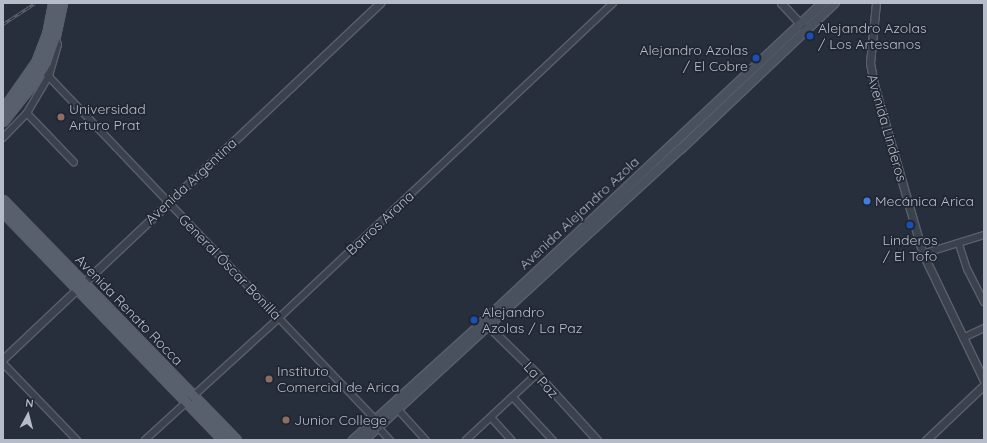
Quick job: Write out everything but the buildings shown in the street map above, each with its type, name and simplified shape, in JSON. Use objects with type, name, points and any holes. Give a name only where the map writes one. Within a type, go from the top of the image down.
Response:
[{"type":"main road","points":[[3,108],[39,66],[53,3]]},
{"type":"main road","points":[[3,121],[39,66],[55,36],[62,3]]},
{"type":"main road","name":"Avenida Alejandro Azola","points":[[803,27],[823,3]]},
{"type":"main road","name":"Avenida Alejandro Azola","points":[[364,440],[803,27],[835,3]]},
{"type":"main road","name":"Avenida Renato Rocca","points":[[3,200],[20,224],[80,286],[190,399],[236,440]]},
{"type":"main road","name":"Avenida Renato Rocca","points":[[3,212],[20,224]]},
{"type":"main road","name":"Avenida Alejandro Azola","points":[[352,440],[486,324]]},
{"type":"main road","name":"Avenida Renato Rocca","points":[[190,399],[223,440]]},
{"type":"street","name":"Avenida Argentina","points":[[3,359],[380,3]]},
{"type":"street","name":"Barros Arana","points":[[144,440],[279,318],[613,3]]},
{"type":"street","points":[[781,3],[803,27]]},
{"type":"street","name":"Avenida Linderos","points":[[876,3],[871,74],[923,254],[963,338],[982,371],[984,381]]},
{"type":"street","points":[[3,138],[27,113],[49,76],[58,45],[55,36]]},
{"type":"street","name":"General Óscar Bonilla","points":[[39,66],[375,419]]},
{"type":"street","points":[[27,113],[74,162]]},
{"type":"street","points":[[923,254],[984,235]]},
{"type":"street","points":[[959,243],[966,264],[984,302]]},
{"type":"street","name":"La Paz","points":[[486,324],[537,374],[597,440]]},
{"type":"street","points":[[963,338],[984,328]]},
{"type":"street","points":[[3,363],[77,440]]},
{"type":"street","points":[[468,439],[537,374]]},
{"type":"street","points":[[926,440],[984,385]]},
{"type":"street","points":[[513,397],[553,440]]},
{"type":"street","points":[[398,409],[426,440]]},
{"type":"street","points":[[491,417],[512,440]]},
{"type":"street","points":[[378,427],[390,440]]},
{"type":"railway","points":[[3,24],[35,3]]},
{"type":"place","name":"Alejandro Azolas / Los Artesanos","points":[[810,36]]},
{"type":"place","name":"Alejandro Azolas / El Cobre","points":[[756,58]]},
{"type":"place","name":"Universidad Arturo Prat","points":[[61,117]]},
{"type":"place","name":"Mecánica Arica","points":[[867,201]]},
{"type":"place","name":"Linderos / El Tofo","points":[[910,225]]},
{"type":"place","name":"Alejandro Azolas / La Paz","points":[[474,320]]},
{"type":"place","name":"Instituto Comercial de Arica","points":[[269,379]]},
{"type":"place","name":"Junior College","points":[[286,420]]}]
